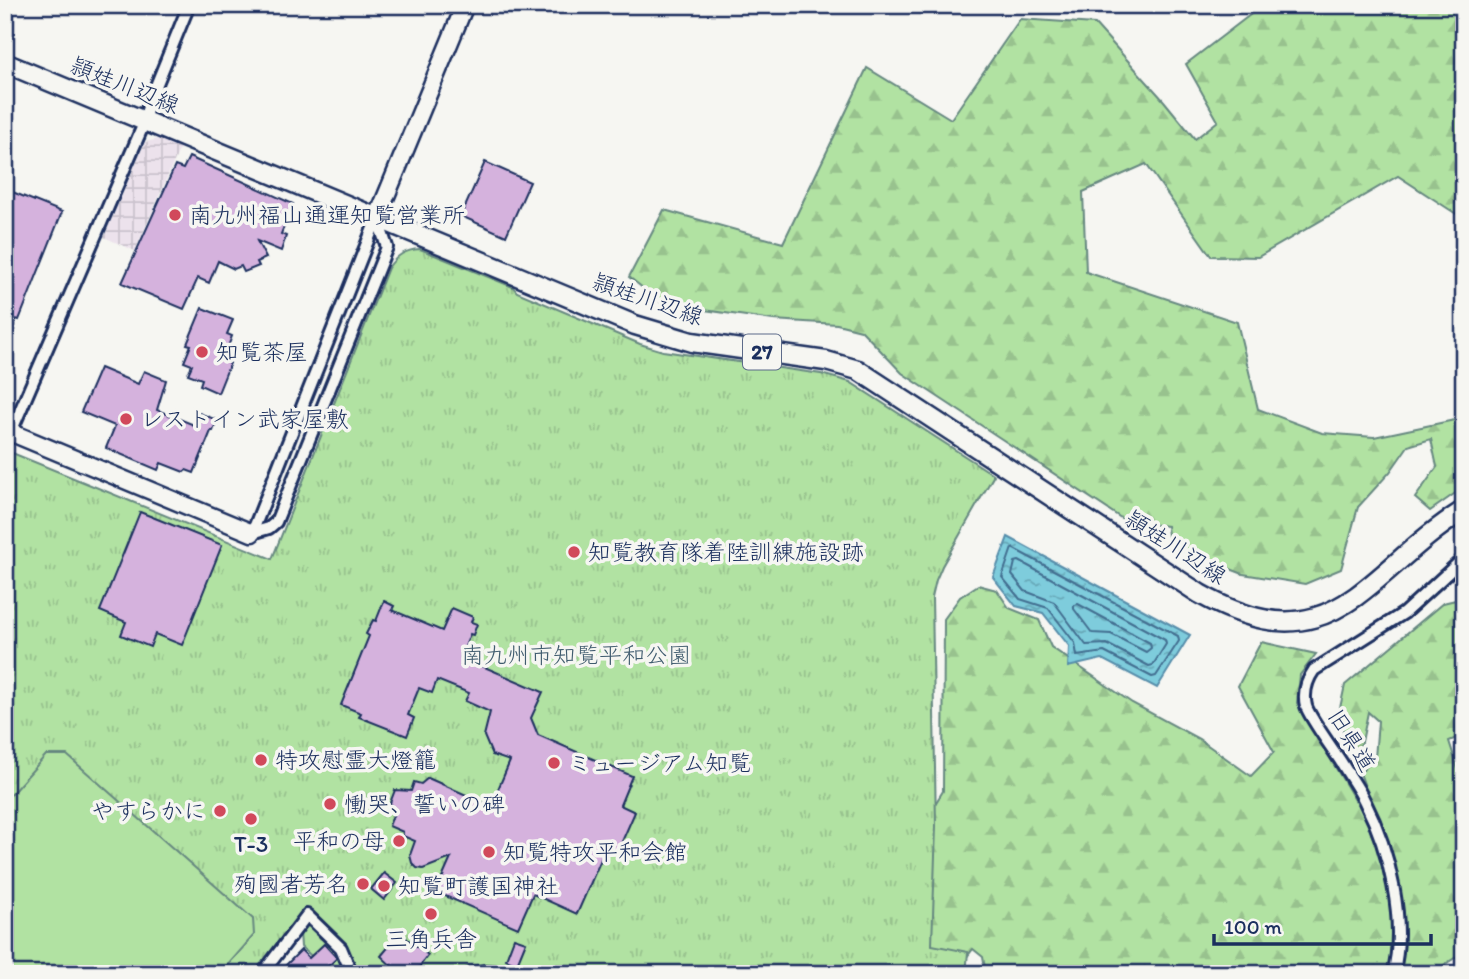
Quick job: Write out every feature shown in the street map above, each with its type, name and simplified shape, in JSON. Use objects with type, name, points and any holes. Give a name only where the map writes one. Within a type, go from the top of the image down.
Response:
[{"type":"main road","name":"頴娃川辺線","points":[[5,63],[635,325],[664,335],[826,361],[858,370],[1200,594],[1260,620],[1294,622],[1336,609],[1363,591],[1464,510]]},
{"type":"street","points":[[189,5],[145,120],[8,431],[252,533],[269,528],[276,522],[387,247],[377,218]]},
{"type":"street","points":[[252,533],[465,5]]},
{"type":"street","name":"旧県道","points":[[1393,974],[1397,959],[1398,928],[1392,879],[1381,839],[1365,801],[1307,707],[1307,679],[1314,670],[1404,613],[1464,558]]},
{"type":"street","points":[[262,974],[307,915],[341,948],[352,974]]},
{"type":"street","points":[[470,974],[485,971],[518,974]]},
{"type":"shaded area","points":[[159,139],[180,148],[135,251],[104,237],[145,142]]},
{"type":"green space","points":[[1263,5],[1464,5],[1464,219],[1398,176],[1258,257],[1211,256],[1146,164],[1083,192],[1086,272],[1237,322],[1258,409],[1322,433],[1374,437],[1464,418],[1464,487],[1430,511],[1415,498],[1437,467],[1431,439],[1408,446],[1390,472],[1358,507],[1341,569],[1305,584],[1243,574],[1169,545],[1167,526],[1127,522],[902,373],[861,330],[837,324],[773,320],[663,304],[629,277],[664,210],[783,243],[867,68],[951,119],[1020,19],[1095,24],[1195,139],[1218,121],[1186,64]]},
{"type":"green space","name":"南九州市知覧平和公園","points":[[420,249],[640,344],[663,351],[821,374],[850,382],[994,475],[942,566],[932,597],[936,826],[932,945],[968,952],[966,974],[527,974],[529,969],[486,966],[449,974],[332,974],[301,947],[300,932],[291,926],[254,974],[5,974],[5,450],[272,559],[388,268],[402,254]]},
{"type":"green space","points":[[978,585],[997,590],[1009,608],[1039,620],[1051,647],[1132,703],[1199,739],[1251,776],[1274,752],[1238,686],[1261,642],[1316,654],[1300,675],[1297,703],[1355,800],[1367,792],[1360,773],[1375,758],[1378,721],[1368,712],[1362,742],[1356,755],[1345,746],[1340,708],[1345,685],[1443,603],[1464,598],[1464,735],[1449,741],[1464,788],[1464,952],[1444,965],[1441,974],[986,974],[983,957],[973,949],[954,974],[742,899],[908,848],[943,791],[944,619],[960,597]]},
{"type":"green space","points":[[46,755],[67,755],[253,919],[254,935],[220,974],[5,974],[5,801]]},
{"type":"water","points":[[1008,537],[1190,635],[1157,688],[1102,659],[1068,667],[1069,646],[1043,613],[1016,606],[993,577]]},
{"type":"building","points":[[189,157],[293,204],[281,234],[286,236],[281,251],[257,241],[266,258],[257,262],[259,266],[244,272],[241,266],[234,269],[218,261],[209,283],[198,278],[184,309],[122,283],[175,166],[183,169]]},
{"type":"building","points":[[485,162],[530,182],[506,236],[461,216]]},
{"type":"building","points":[[5,189],[62,212],[19,320],[16,319],[6,344]]},
{"type":"building","name":"知覧茶屋","points":[[202,308],[233,320],[227,334],[232,336],[223,360],[230,363],[218,393],[200,385],[202,379],[188,374],[192,365],[184,362],[191,345],[187,344]]},
{"type":"building","points":[[100,368],[138,384],[144,371],[166,380],[157,410],[194,425],[199,413],[217,420],[194,473],[161,463],[158,470],[106,448],[115,426],[81,412]]},
{"type":"building","points":[[140,512],[222,545],[182,645],[155,634],[150,647],[121,635],[126,622],[100,611]]},
{"type":"building","points":[[384,601],[394,606],[392,610],[442,631],[452,608],[473,617],[471,622],[477,624],[461,657],[543,692],[531,718],[538,735],[632,776],[620,805],[635,812],[617,853],[606,848],[577,914],[533,894],[518,928],[436,892],[451,858],[423,869],[417,868],[410,855],[415,841],[389,826],[395,810],[390,803],[395,790],[411,791],[414,782],[421,784],[428,778],[491,806],[510,761],[492,755],[484,736],[490,712],[465,701],[469,693],[437,680],[432,693],[419,688],[408,715],[414,718],[407,736],[359,717],[361,713],[341,705],[369,636],[366,634],[373,620],[376,621]]},
{"type":"building","name":"知覧町護国神社","points":[[384,873],[397,883],[384,900],[371,889]]},
{"type":"building","points":[[402,935],[428,955],[414,974],[400,974],[381,956],[395,939],[398,941]]},
{"type":"building","points":[[514,938],[526,942],[517,964],[506,959]]},
{"type":"building","points":[[324,944],[337,958],[320,974],[295,974],[286,965],[301,950],[309,958]]},
{"type":"place","name":"南九州福山通運知覧営業所","points":[[175,215]]},
{"type":"place","name":"知覧茶屋","points":[[202,352]]},
{"type":"place","name":"レストイン武家屋敷","points":[[126,419]]},
{"type":"place","name":"知覧教育隊着陸訓練施設跡","points":[[574,552]]},
{"type":"place","name":"特攻慰霊大燈籠","points":[[261,760]]},
{"type":"place","name":"ミュージアム知覧","points":[[554,763]]},
{"type":"place","name":"慟哭、誓いの碑","points":[[330,804]]},
{"type":"place","name":"やすらかに","points":[[220,811]]},
{"type":"place","name":"T-3","points":[[251,819]]},
{"type":"place","name":"平和の母","points":[[399,841]]},
{"type":"place","name":"知覧特攻平和会館","points":[[489,852]]},
{"type":"place","name":"殉國者芳名","points":[[363,884]]},
{"type":"place","name":"知覧町護国神社","points":[[384,886]]},
{"type":"place","name":"三角兵舎","points":[[431,914]]}]
